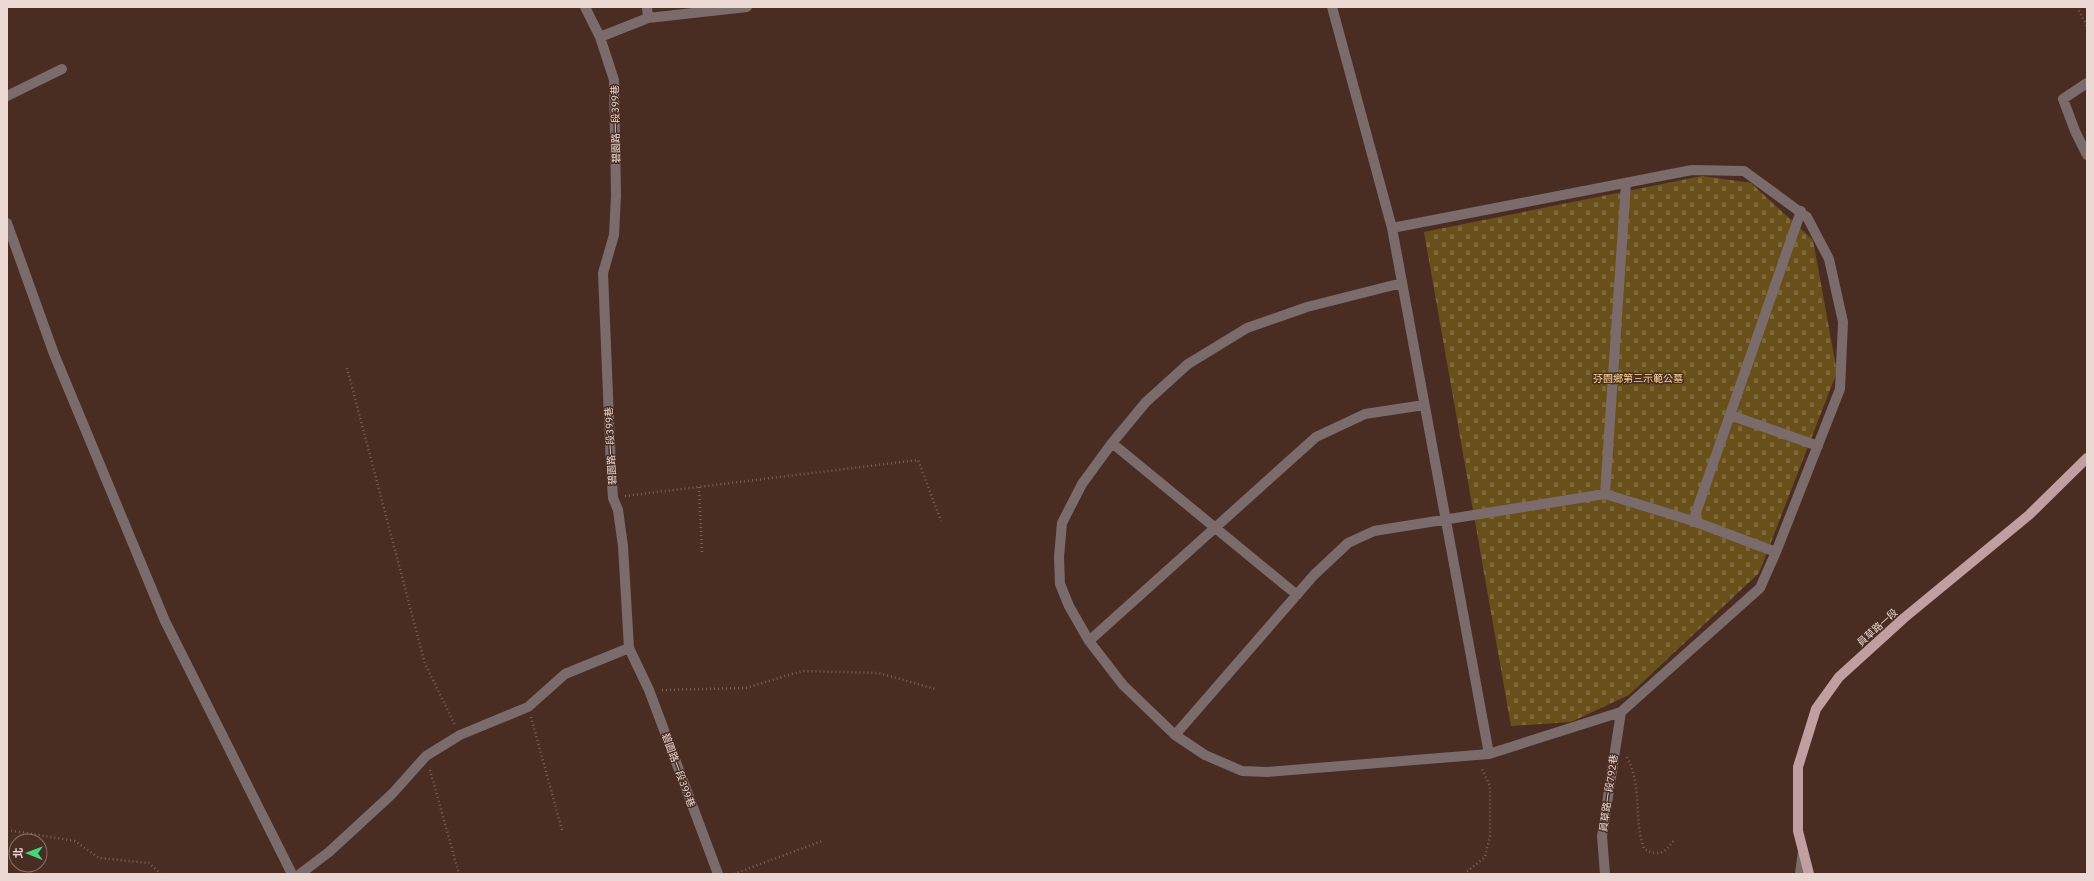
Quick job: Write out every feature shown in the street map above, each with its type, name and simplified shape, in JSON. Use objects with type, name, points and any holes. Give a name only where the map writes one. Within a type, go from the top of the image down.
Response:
[{"type":"main road","name":"員草路一段","points":[[1809,874],[1798,831],[1798,767],[1816,709],[1839,677],[1904,618],[2029,516],[2087,458]]},
{"type":"street","name":"碧園路一段399巷","points":[[584,7],[600,37],[614,80],[616,196],[614,235],[603,273],[613,498],[618,510],[623,546],[629,648],[650,690],[718,874]]},
{"type":"street","points":[[647,7],[648,18]]},
{"type":"street","points":[[600,37],[648,18],[748,7]]},
{"type":"street","points":[[1332,7],[1392,228],[1444,518],[1489,754]]},
{"type":"street","points":[[7,96],[62,69]]},
{"type":"street","points":[[2087,83],[2063,99],[2087,155]]},
{"type":"street","points":[[1392,228],[1692,170],[1744,171],[1801,211],[1807,217],[1829,259],[1843,322],[1840,389],[1776,552],[1760,588],[1621,712],[1489,754],[1267,772],[1242,771],[1205,755],[1175,735],[1122,685],[1089,641],[1069,606],[1060,584],[1059,557],[1062,523],[1082,484],[1112,443],[1146,402],[1188,364],[1247,328],[1307,307],[1402,283]]},
{"type":"street","points":[[1605,494],[1626,183]]},
{"type":"street","points":[[1693,521],[1801,211]]},
{"type":"street","points":[[7,223],[54,354],[165,622],[292,874]]},
{"type":"street","points":[[1089,641],[1316,438],[1365,414],[1424,405]]},
{"type":"street","points":[[1730,415],[1818,446]]},
{"type":"street","points":[[1112,443],[1298,594]]},
{"type":"street","points":[[1175,735],[1314,575],[1348,544],[1360,536],[1374,531],[1444,518],[1605,494],[1693,521],[1776,552]]},
{"type":"street","points":[[300,874],[329,852],[392,794],[426,756],[460,735],[528,707],[565,674],[629,648]]},
{"type":"street","name":"員草路一段792巷","points":[[1605,874],[1602,836],[1621,712]]},
{"type":"street","points":[[1800,874],[1803,851]]},
{"type":"path","points":[[2077,7],[2087,26]]},
{"type":"path","points":[[347,368],[425,664],[460,735]]},
{"type":"path","points":[[613,498],[918,460],[941,521]]},
{"type":"path","points":[[699,487],[702,553]]},
{"type":"path","points":[[650,690],[746,688],[802,671],[879,673],[935,689]]},
{"type":"path","points":[[528,707],[562,830]]},
{"type":"path","points":[[1617,736],[1635,772],[1639,834],[1644,849],[1654,854],[1665,852],[1675,839]]},
{"type":"path","points":[[1464,874],[1485,857],[1490,836],[1490,786],[1481,770],[1478,754]]},
{"type":"path","points":[[426,756],[459,874]]},
{"type":"path","points":[[7,830],[75,841],[99,858],[148,864],[161,874]]},
{"type":"path","points":[[734,874],[822,841]]},
{"type":"green space","name":"芬園鄉第三示範公墓","points":[[1702,176],[1751,183],[1813,240],[1837,372],[1759,573],[1629,695],[1571,722],[1511,726],[1424,232]]}]
